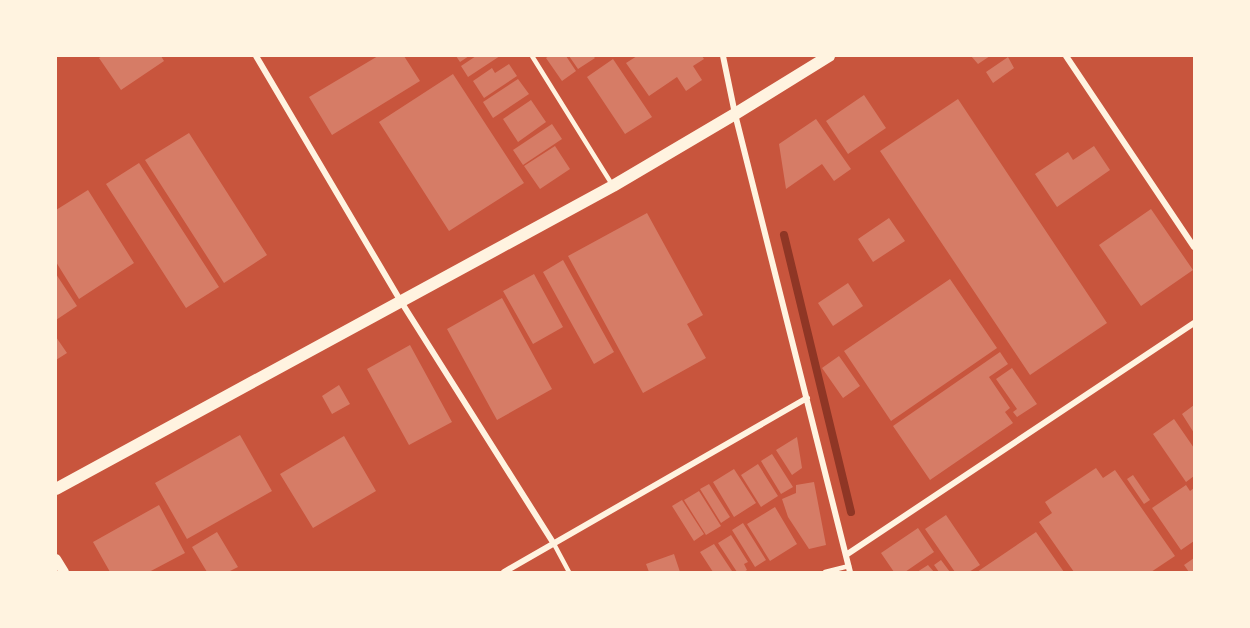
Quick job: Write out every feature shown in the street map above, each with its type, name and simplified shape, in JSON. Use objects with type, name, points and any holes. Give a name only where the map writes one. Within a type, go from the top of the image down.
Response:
[{"type":"main road","points":[[56,489],[613,186],[829,56]]},
{"type":"street","points":[[256,56],[400,300],[554,544]]},
{"type":"street","points":[[723,56],[735,114],[850,569]]},
{"type":"street","points":[[1066,56],[1194,247]]},
{"type":"street","points":[[846,555],[1194,323]]},
{"type":"street","points":[[504,573],[807,398]]},
{"type":"street","points":[[56,559],[64,573]]},
{"type":"lane","points":[[532,56],[613,186]]},
{"type":"lane","points":[[554,544],[569,573]]},
{"type":"lane","points":[[825,573],[850,569]]},
{"type":"building","points":[[102,56],[161,56],[164,61],[121,90],[99,58]]},
{"type":"building","points":[[378,56],[404,56],[420,81],[332,135],[309,97]]},
{"type":"building","points":[[456,56],[469,56],[460,62]]},
{"type":"building","points":[[476,56],[500,56],[468,77],[461,66]]},
{"type":"building","points":[[566,56],[576,71],[562,81],[546,58]]},
{"type":"building","points":[[569,56],[593,56],[595,58],[578,69]]},
{"type":"building","points":[[637,56],[702,56],[704,59],[693,66],[702,80],[686,91],[677,77],[649,96],[626,63]]},
{"type":"building","points":[[971,56],[990,56],[978,64]]},
{"type":"building","points":[[1008,57],[1014,68],[993,83],[986,72]]},
{"type":"building","points":[[613,59],[652,117],[625,134],[587,77]]},
{"type":"building","points":[[509,64],[517,76],[484,98],[473,81],[492,68],[495,73]]},
{"type":"building","points":[[453,74],[524,183],[449,231],[379,122]]},
{"type":"building","points":[[518,79],[529,94],[493,118],[483,102]]},
{"type":"building","points":[[864,95],[886,128],[848,154],[826,121]]},
{"type":"building","points":[[958,99],[1107,323],[1030,375],[880,151]]},
{"type":"building","points":[[531,100],[546,122],[518,142],[503,119]]},
{"type":"building","points":[[816,119],[851,169],[834,181],[822,164],[786,189],[779,144]]},
{"type":"building","points":[[552,124],[562,139],[523,165],[513,150]]},
{"type":"building","points":[[189,133],[267,255],[224,283],[145,160]]},
{"type":"building","points":[[555,146],[570,169],[540,189],[524,166]]},
{"type":"building","points":[[1094,146],[1110,170],[1057,207],[1035,174],[1068,152],[1073,160]]},
{"type":"building","points":[[139,163],[219,287],[186,308],[106,184]]},
{"type":"building","points":[[88,190],[134,263],[79,299],[56,262],[56,210]]},
{"type":"building","points":[[1151,209],[1193,270],[1141,306],[1099,245]]},
{"type":"building","points":[[647,213],[703,315],[687,324],[706,358],[643,393],[568,256]]},
{"type":"building","points":[[889,218],[905,241],[873,262],[858,239]]},
{"type":"building","points":[[563,260],[614,352],[594,364],[543,272]]},
{"type":"building","points":[[56,274],[77,306],[56,320]]},
{"type":"building","points":[[534,274],[563,327],[533,344],[503,291]]},
{"type":"building","points":[[950,279],[997,348],[891,421],[844,351]]},
{"type":"building","points":[[848,283],[863,306],[833,326],[818,303]]},
{"type":"building","points":[[502,298],[552,389],[497,420],[447,329]]},
{"type":"building","points":[[56,337],[67,353],[56,360]]},
{"type":"building","points":[[410,345],[452,422],[409,445],[367,369]]},
{"type":"building","points":[[1000,352],[1008,364],[989,377],[1010,408],[1005,412],[1013,423],[930,480],[893,426]]},
{"type":"building","points":[[839,356],[860,386],[843,398],[822,368]]},
{"type":"building","points":[[1012,368],[1037,404],[1017,417],[1013,412],[1017,409],[996,379]]},
{"type":"building","points":[[339,385],[350,404],[332,414],[322,396]]},
{"type":"building","points":[[1194,405],[1194,433],[1182,414]]},
{"type":"building","points":[[1174,419],[1194,448],[1194,476],[1186,482],[1153,434]]},
{"type":"building","points":[[240,435],[272,491],[187,539],[155,483]]},
{"type":"building","points":[[344,436],[376,491],[313,528],[280,474]]},
{"type":"building","points":[[797,437],[802,468],[792,475],[776,450]]},
{"type":"building","points":[[772,454],[793,487],[781,494],[761,461]]},
{"type":"building","points":[[758,464],[778,496],[761,507],[741,475]]},
{"type":"building","points":[[1096,468],[1103,478],[1115,470],[1175,556],[1151,572],[1074,572],[1039,522],[1052,513],[1045,502]]},
{"type":"building","points":[[734,469],[756,503],[734,517],[713,482]]},
{"type":"building","points":[[1133,475],[1150,500],[1144,504],[1127,479]]},
{"type":"building","points":[[814,482],[826,545],[809,549],[788,517],[782,499],[796,493],[796,485]]},
{"type":"building","points":[[709,484],[730,517],[721,523],[700,489]]},
{"type":"building","points":[[1186,485],[1190,491],[1194,488],[1194,541],[1181,550],[1152,508]]},
{"type":"building","points":[[699,491],[721,526],[706,535],[684,500]]},
{"type":"building","points":[[682,500],[704,534],[694,541],[672,506]]},
{"type":"building","points":[[159,505],[185,553],[149,572],[110,572],[93,542]]},
{"type":"building","points":[[775,507],[797,544],[770,561],[747,524]]},
{"type":"building","points":[[946,515],[980,565],[969,572],[955,572],[925,529]]},
{"type":"building","points":[[743,523],[766,560],[755,567],[732,530]]},
{"type":"building","points":[[918,528],[934,552],[905,572],[894,572],[881,553]]},
{"type":"building","points":[[217,532],[238,567],[228,572],[207,572],[192,547]]},
{"type":"building","points":[[1036,532],[1064,572],[977,572]]},
{"type":"building","points":[[731,535],[748,562],[744,564],[747,570],[744,572],[737,572],[718,543]]},
{"type":"building","points":[[714,544],[732,571],[713,572],[700,552]]},
{"type":"building","points":[[674,554],[680,572],[649,572],[646,564]]},
{"type":"building","points":[[1194,558],[1194,572],[1189,572],[1184,565]]},
{"type":"building","points":[[941,560],[950,572],[939,572],[934,565]]},
{"type":"building","points":[[928,565],[934,572],[917,572]]},
{"type":"waterway","points":[[784,235],[851,512]]}]
